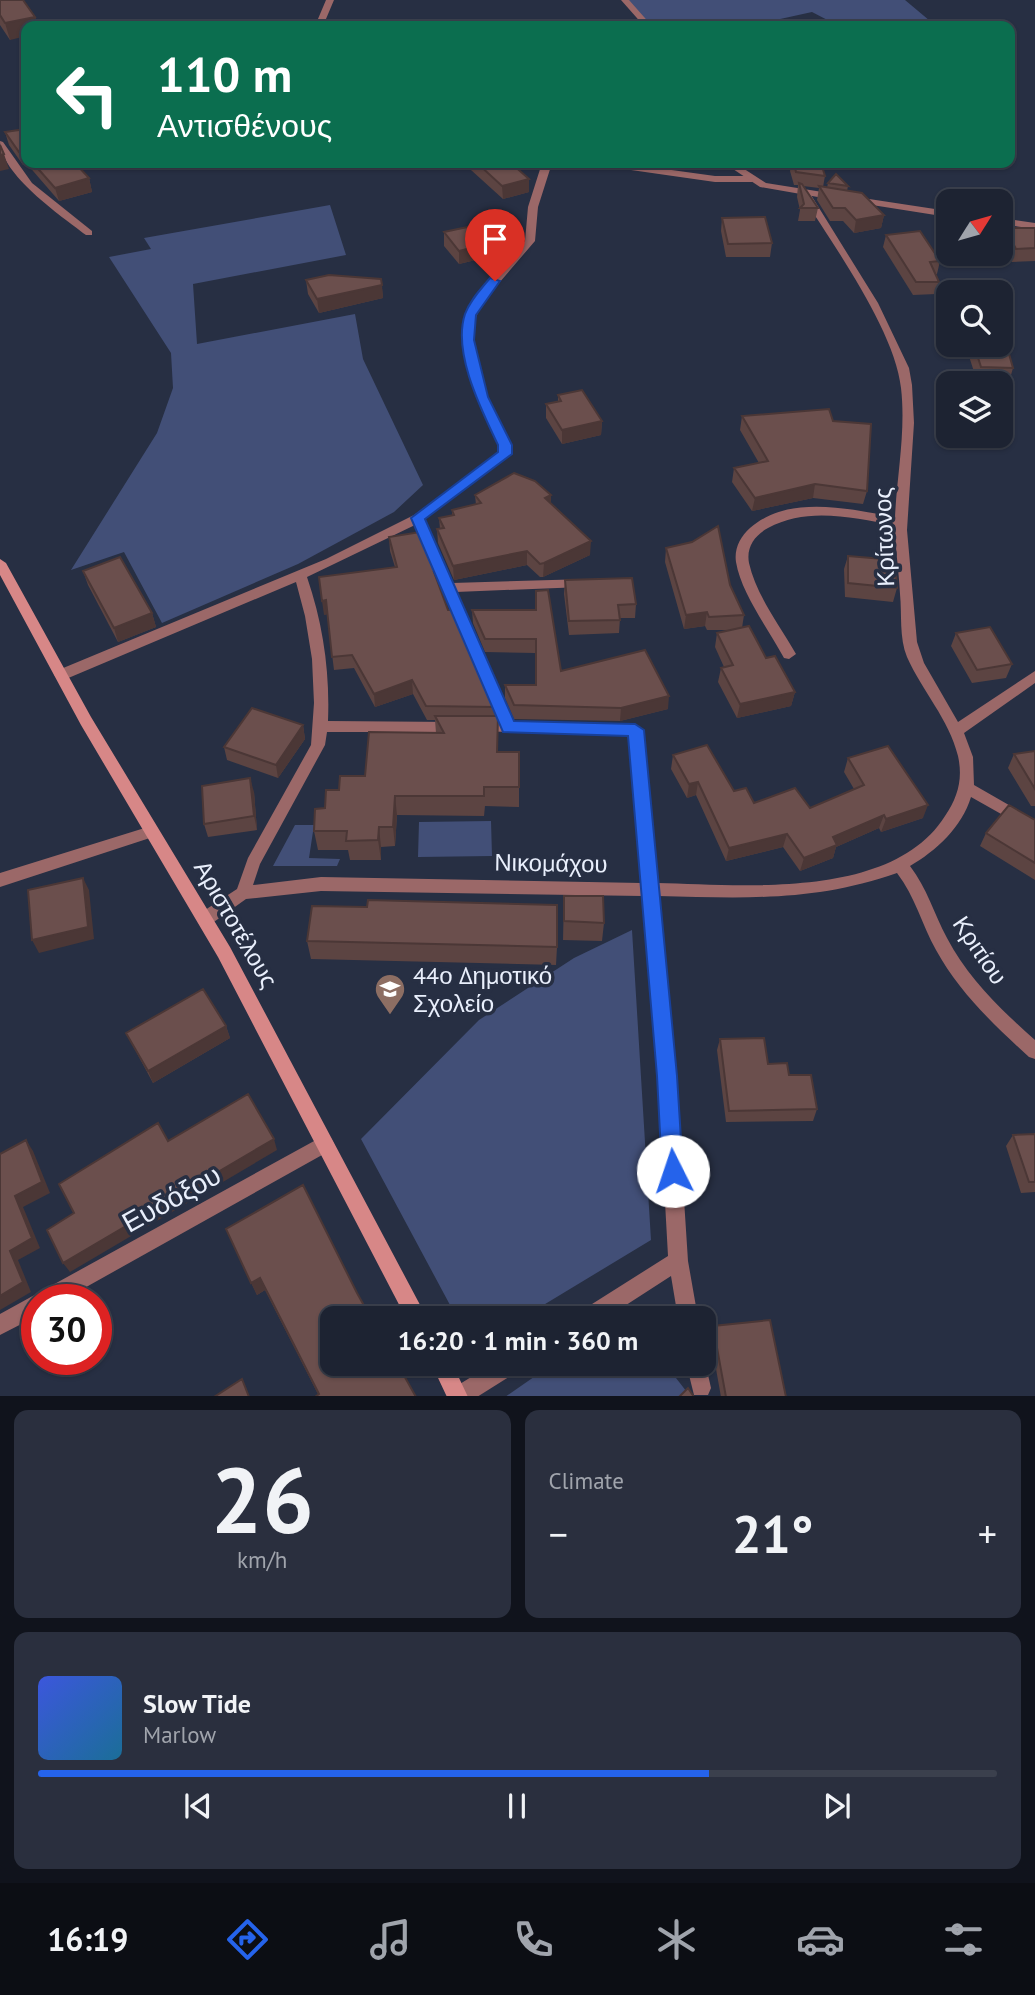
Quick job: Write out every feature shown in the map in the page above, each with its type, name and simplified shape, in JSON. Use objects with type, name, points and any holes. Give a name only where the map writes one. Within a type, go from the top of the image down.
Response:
[{"type":"main road","name":"Αριστοτέλους","points":[[0,563],[151,832],[205,919],[411,1306]]},
{"type":"main road","points":[[448,1376],[458,1396]]},
{"type":"street","points":[[321,21],[330,0]]},
{"type":"street","points":[[625,0],[644,21]]},
{"type":"street","points":[[13,138],[0,142],[29,185],[89,233]]},
{"type":"street","points":[[61,675],[300,576],[418,518],[505,454],[505,445],[482,397],[471,361],[468,326],[476,303],[530,241],[533,207],[545,168]]},
{"type":"street","points":[[638,168],[715,179],[752,179]]},
{"type":"street","points":[[736,168],[771,187],[936,212]]},
{"type":"street","name":"Κρίτωνος","points":[[805,193],[864,290],[903,368],[907,396],[901,522],[912,651],[957,730],[965,759],[966,787],[963,800],[947,826],[928,845],[900,864]]},
{"type":"street","points":[[1013,223],[1035,226]]},
{"type":"street","points":[[789,654],[745,569],[743,546],[750,535],[780,517],[806,511],[840,512],[901,522]]},
{"type":"street","points":[[418,518],[509,727]]},
{"type":"street","points":[[243,893],[253,863],[314,753],[321,726],[316,649],[309,600],[300,576]]},
{"type":"street","points":[[450,588],[597,581]]},
{"type":"street","points":[[957,730],[1035,676]]},
{"type":"street","points":[[321,726],[635,730],[667,1076],[678,1261],[686,1306]]},
{"type":"street","points":[[966,787],[1035,827]]},
{"type":"street","points":[[0,880],[151,832]]},
{"type":"street","name":"Νικομάχου","points":[[205,919],[243,893],[321,884],[800,890],[861,878],[900,864]]},
{"type":"street","name":"Κριτίου","points":[[900,864],[919,890],[941,943],[961,975],[1002,1022],[1035,1051]]},
{"type":"street","name":"Ευδόξου","points":[[73,1284],[326,1144]]},
{"type":"street","points":[[607,1306],[678,1261]]},
{"type":"street","points":[[0,1325],[21,1313]]},
{"type":"street","points":[[458,1396],[491,1376]]},
{"type":"street","points":[[699,1376],[701,1388]]},
{"type":"shaded area","points":[[628,0],[905,0],[930,21],[829,21],[812,12],[772,21],[647,21]]},
{"type":"shaded area","points":[[330,205],[346,255],[193,284],[197,344],[355,314],[363,359],[423,485],[394,512],[298,564],[162,623],[124,552],[71,570],[157,433],[173,388],[171,353],[109,257],[151,249],[144,238]]},
{"type":"shaded area","points":[[491,821],[492,856],[418,857],[419,822]]},
{"type":"shaded area","points":[[295,825],[314,825],[309,858],[340,859],[337,866],[273,866]]},
{"type":"shaded area","points":[[632,930],[651,1240],[542,1306],[451,1306],[361,1139],[479,1020],[574,958]]},
{"type":"shaded area","points":[[535,1376],[675,1376],[690,1396],[506,1396]]},
{"type":"building","points":[[0,0],[23,0],[35,17],[5,23],[0,15]]},
{"type":"building","points":[[21,130],[21,152],[19,152],[5,132]]},
{"type":"building","points":[[37,168],[80,168],[89,178],[55,188]]},
{"type":"building","points":[[482,168],[517,168],[529,179],[502,186]]},
{"type":"building","points":[[795,168],[823,168],[825,176],[796,172]]},
{"type":"building","points":[[836,174],[848,186],[828,183]]},
{"type":"building","points":[[799,183],[818,208],[800,208],[804,204]]},
{"type":"building","points":[[819,186],[862,193],[884,215],[856,220],[845,208],[833,208]]},
{"type":"building","points":[[765,217],[772,243],[728,244],[722,218]]},
{"type":"building","points":[[472,226],[487,244],[459,251],[444,232]]},
{"type":"building","points":[[1013,228],[1035,228],[1035,248],[1016,249],[1013,243]]},
{"type":"building","points":[[920,231],[936,255],[936,261],[930,262],[938,280],[916,282],[886,235]]},
{"type":"building","points":[[329,275],[381,279],[382,285],[317,299],[306,280]]},
{"type":"building","points":[[978,357],[1010,357],[1013,368],[981,367]]},
{"type":"building","points":[[582,390],[602,421],[562,430],[546,404],[561,401],[558,395]]},
{"type":"building","points":[[829,409],[833,421],[871,424],[867,491],[815,484],[755,498],[734,468],[768,461],[742,416]]},
{"type":"building","points":[[514,473],[535,481],[551,495],[545,498],[591,541],[540,564],[527,551],[453,566],[437,529],[444,528],[439,518],[454,515],[452,510],[481,503],[475,495]]},
{"type":"building","points":[[718,526],[730,585],[744,615],[709,617],[707,612],[686,615],[666,548],[692,542]]},
{"type":"building","points":[[420,532],[437,572],[434,572],[448,610],[453,610],[495,707],[426,706],[412,680],[374,694],[352,655],[332,657],[326,600],[322,601],[319,577],[397,567],[389,537]]},
{"type":"building","points":[[848,556],[895,560],[897,588],[848,583]]},
{"type":"building","points":[[120,557],[152,613],[114,628],[83,571]]},
{"type":"building","points":[[632,578],[636,604],[618,605],[620,620],[569,621],[565,580]]},
{"type":"building","points":[[548,590],[561,671],[645,650],[669,696],[621,708],[514,705],[505,685],[536,685],[536,639],[485,639],[472,610],[536,610],[536,591]]},
{"type":"building","points":[[749,626],[766,658],[775,656],[795,692],[740,704],[721,668],[733,665],[717,633]]},
{"type":"building","points":[[990,627],[1012,664],[977,670],[956,633]]},
{"type":"building","points":[[252,708],[303,725],[276,765],[224,747]]},
{"type":"building","points":[[435,716],[498,716],[497,752],[519,752],[519,787],[484,787],[484,796],[395,796],[393,827],[379,827],[378,840],[346,841],[347,831],[314,831],[315,809],[325,808],[326,790],[339,790],[340,776],[365,776],[369,732],[444,733]]},
{"type":"building","points":[[707,745],[734,791],[746,788],[754,803],[795,788],[810,808],[864,785],[848,758],[888,746],[928,805],[886,819],[884,815],[833,837],[837,845],[804,858],[787,834],[729,848],[698,782],[689,784],[673,755]]},
{"type":"building","points":[[1035,751],[1035,789],[1014,754]]},
{"type":"building","points":[[250,778],[254,816],[204,824],[202,786]]},
{"type":"building","points":[[1009,805],[1035,820],[1035,863],[986,833]]},
{"type":"building","points":[[83,878],[88,927],[32,940],[28,890]]},
{"type":"building","points":[[564,896],[603,896],[604,923],[564,921]]},
{"type":"building","points":[[368,900],[557,905],[557,947],[307,941],[312,906],[367,907]]},
{"type":"building","points":[[203,989],[226,1026],[148,1071],[126,1033]]},
{"type":"building","points":[[764,1038],[768,1064],[787,1063],[789,1075],[811,1075],[817,1109],[729,1111],[720,1039]]},
{"type":"building","points":[[248,1094],[274,1139],[63,1263],[47,1230],[74,1213],[59,1184],[158,1123],[168,1141]]},
{"type":"building","points":[[1035,1134],[1035,1182],[1029,1182],[1013,1135]]},
{"type":"building","points":[[26,1140],[42,1182],[15,1196],[32,1238],[10,1251],[23,1282],[0,1296],[0,1154]]},
{"type":"building","points":[[303,1185],[364,1306],[320,1306],[320,1376],[404,1376],[415,1396],[316,1396],[319,1394],[260,1278],[251,1283],[226,1229]]},
{"type":"building","points":[[770,1320],[786,1396],[726,1396],[716,1342],[716,1326]]},
{"type":"building","points":[[242,1379],[249,1396],[216,1396]]},
{"type":"building","points":[[688,1388],[693,1396],[680,1396]]},
{"type":"place","name":"44ο Δημοτικό Σχολείο","points":[[390,1016]]},
{"type":"route","points":[[495,281],[476,303],[470,315],[468,340],[482,397],[505,445],[505,454],[418,518],[509,727],[635,730],[667,1076],[673,1171]]}]
